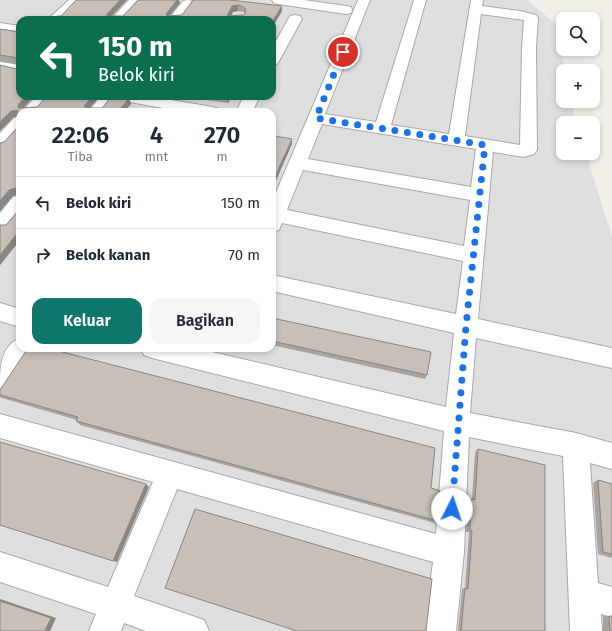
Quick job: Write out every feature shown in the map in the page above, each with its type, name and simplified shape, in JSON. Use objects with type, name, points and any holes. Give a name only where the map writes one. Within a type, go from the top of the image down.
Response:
[{"type":"street","points":[[58,16],[76,0]]},
{"type":"street","points":[[121,16],[136,0]]},
{"type":"street","points":[[278,0],[346,10]]},
{"type":"street","points":[[276,215],[364,0]]},
{"type":"street","points":[[382,128],[420,0]]},
{"type":"street","points":[[178,16],[188,4]]},
{"type":"street","points":[[316,118],[524,151],[528,150],[529,47],[531,18],[476,4],[456,140]]},
{"type":"street","points":[[276,54],[295,19]]},
{"type":"street","points":[[0,27],[16,29]]},
{"type":"street","points":[[1,67],[16,69]]},
{"type":"street","points":[[34,108],[41,100]]},
{"type":"street","points":[[99,108],[106,100]]},
{"type":"street","points":[[170,100],[182,101],[202,108]]},
{"type":"street","points":[[0,143],[16,126]]},
{"type":"street","points":[[440,631],[449,552],[457,422],[485,145]]},
{"type":"street","points":[[297,163],[479,195]]},
{"type":"street","points":[[7,226],[16,209]]},
{"type":"street","points":[[276,220],[473,255]]},
{"type":"street","points":[[276,284],[612,358]]},
{"type":"street","points":[[0,312],[16,317]]},
{"type":"street","points":[[0,376],[17,352]]},
{"type":"street","points":[[168,352],[457,422],[576,446],[612,456]]},
{"type":"street","points":[[0,426],[449,552]]},
{"type":"street","points":[[576,446],[598,598],[586,631]]},
{"type":"street","points":[[110,619],[168,474]]},
{"type":"street","points":[[0,567],[110,619],[194,631]]},
{"type":"shaded area","points":[[0,0],[527,0],[556,24],[556,56],[562,56],[564,64],[556,64],[556,108],[573,108],[574,116],[556,116],[556,160],[588,160],[612,237],[612,631],[0,631]]},
{"type":"building","points":[[76,0],[120,0],[107,14],[107,16],[61,16]]},
{"type":"building","points":[[138,0],[177,0],[166,14],[167,16],[123,16]]},
{"type":"building","points":[[193,0],[230,0],[282,6],[276,16],[227,16],[167,16],[182,15]],"holes":[[[238,5],[244,7],[246,11],[244,15],[227,16],[232,6]]]},
{"type":"building","points":[[0,29],[16,31],[16,58],[0,55]]},
{"type":"building","points":[[0,65],[16,69],[16,100],[22,100],[16,110],[11,111],[0,122]]},
{"type":"building","points":[[43,100],[89,100],[84,106],[86,108],[18,108],[37,107]]},
{"type":"building","points":[[109,100],[127,100],[121,108],[102,108]]},
{"type":"building","points":[[16,129],[16,188],[9,190],[0,201],[0,143],[4,142]]},
{"type":"building","points":[[276,136],[292,139],[276,174]]},
{"type":"building","points":[[16,213],[16,235],[0,255],[0,225],[6,225]]},
{"type":"building","points":[[276,319],[431,352],[427,375],[276,342]]},
{"type":"building","points":[[25,352],[63,352],[435,448],[431,488],[440,491],[438,521],[76,421],[78,417],[0,395],[0,390]]},
{"type":"building","points":[[0,442],[146,484],[113,561],[0,525]]},
{"type":"building","points":[[478,449],[545,465],[545,631],[461,631],[465,588],[468,589],[472,531],[470,530],[471,499],[475,500]]},
{"type":"building","points":[[598,480],[612,484],[612,554],[603,552]]},
{"type":"building","points":[[195,509],[432,579],[426,631],[297,631],[165,588]]},
{"type":"building","points":[[0,601],[51,618],[45,631],[0,631]]},
{"type":"building","points":[[609,616],[612,616],[612,631],[610,631]]},
{"type":"route","points":[[343,52],[316,118],[485,145],[457,422],[452,509]]}]
